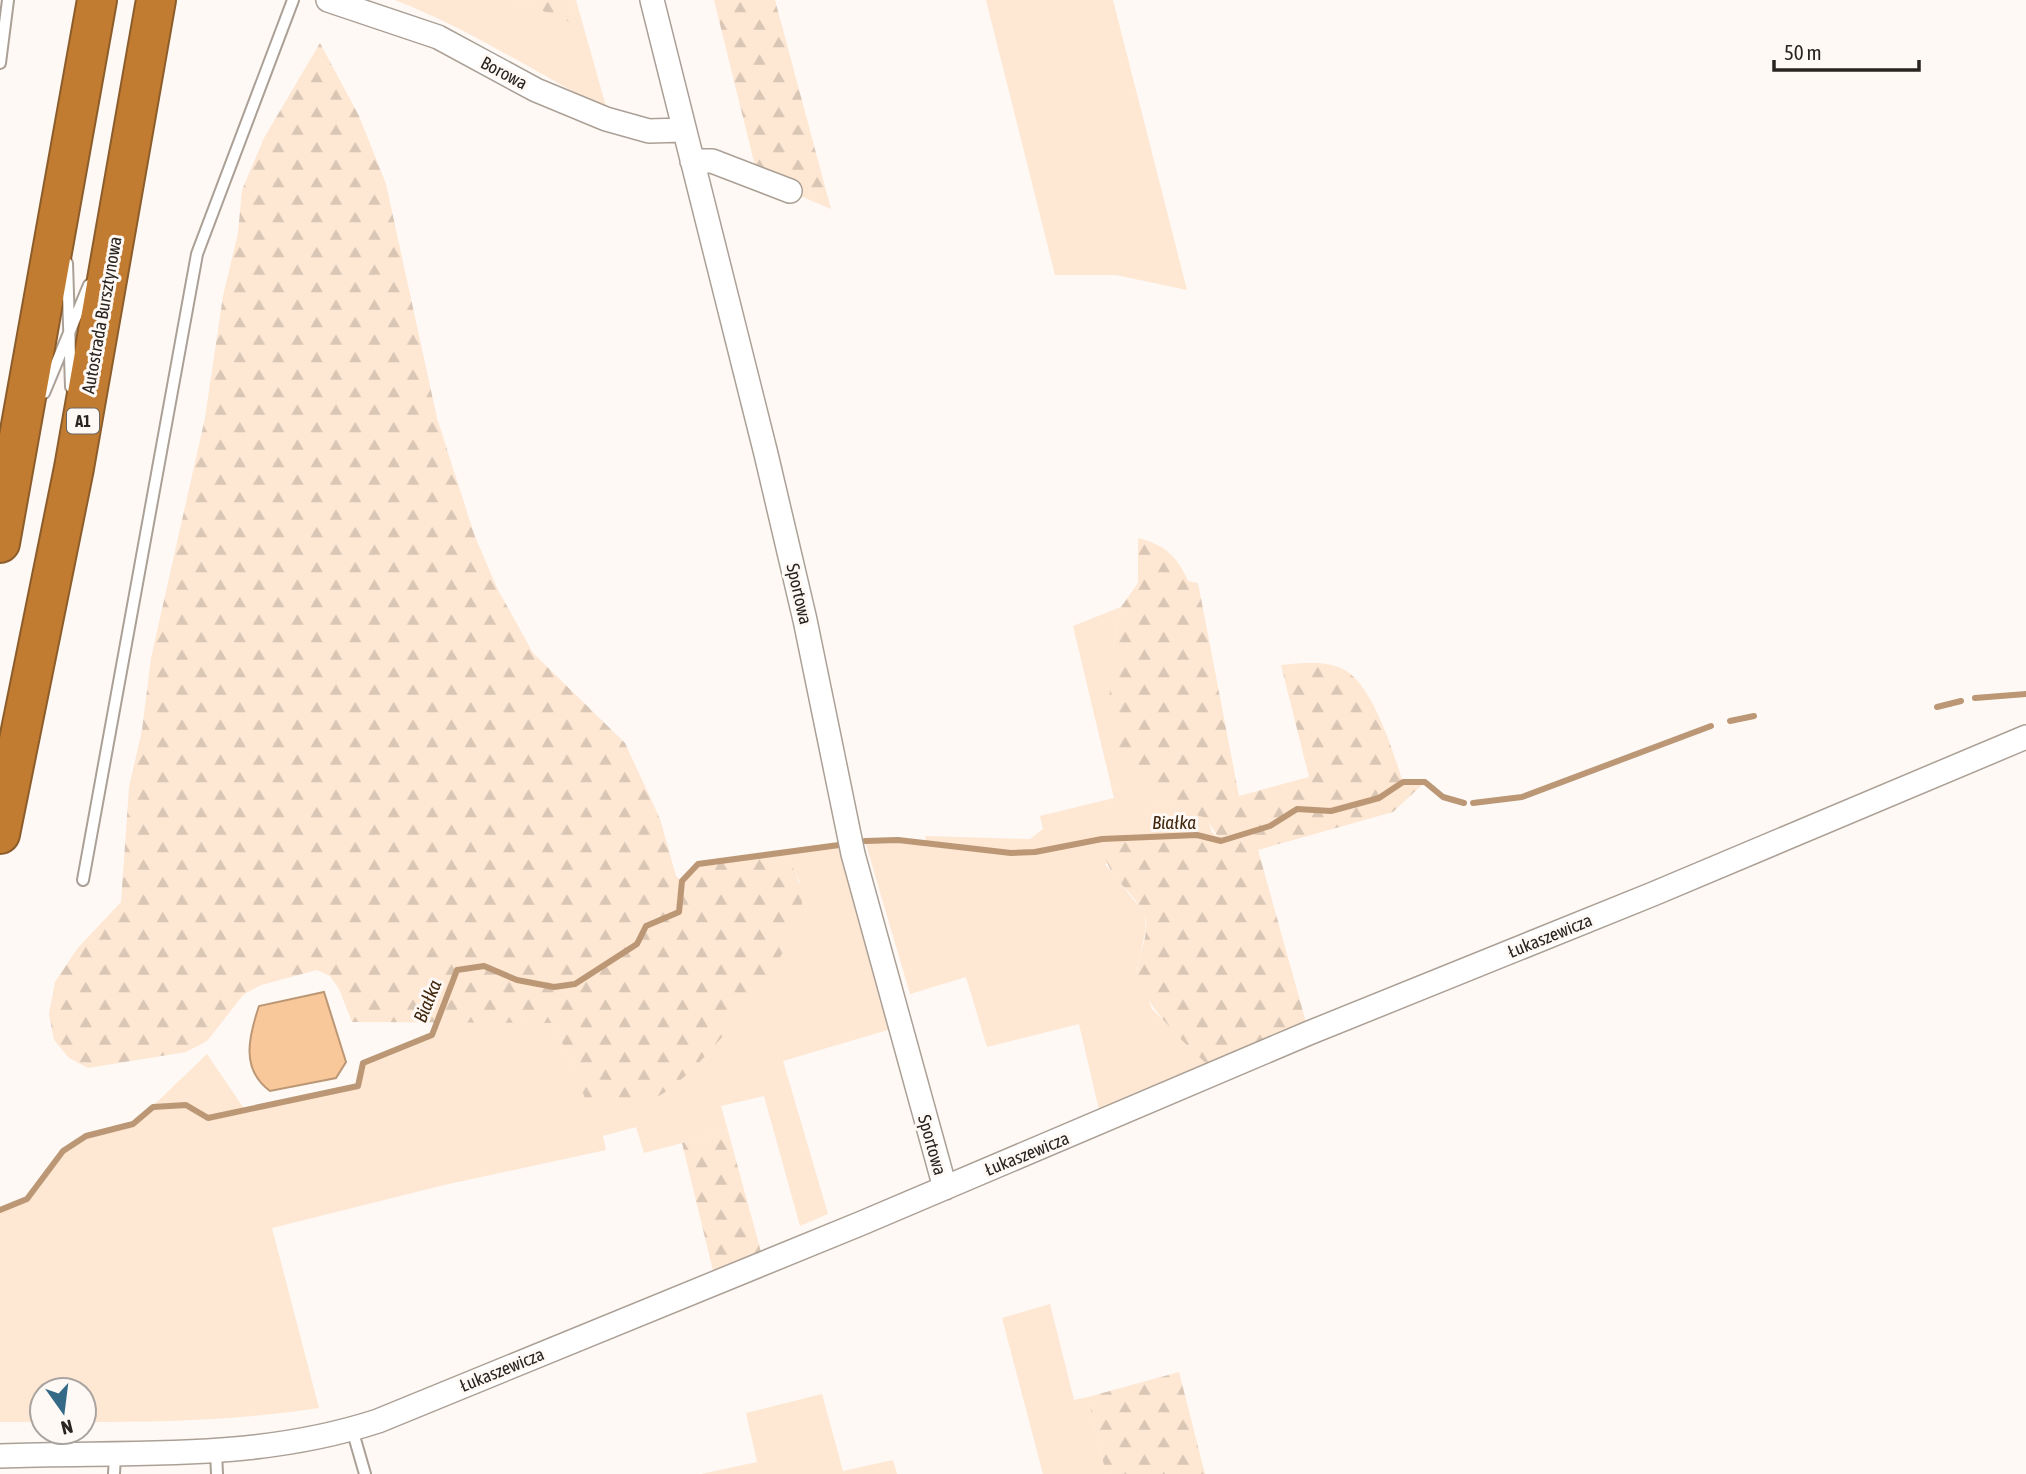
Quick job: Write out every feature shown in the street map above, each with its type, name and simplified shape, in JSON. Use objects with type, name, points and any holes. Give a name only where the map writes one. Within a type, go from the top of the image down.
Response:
[{"type":"highway","points":[[0,543],[64,197],[97,0]]},
{"type":"highway","name":"Autostrada Bursztynowa","points":[[0,834],[74,468],[155,3]]},
{"type":"street","name":"Borowa","points":[[328,0],[438,37],[536,90],[606,118],[649,131],[683,130]]},
{"type":"street","name":"Sportowa","points":[[652,0],[787,543],[853,854],[945,1188]]},
{"type":"street","points":[[692,161],[712,161],[790,191]]},
{"type":"street","name":"Łukaszewicza","points":[[0,1456],[114,1465],[217,1463],[269,1447],[352,1429],[401,1412],[2026,737]]},
{"type":"lane","points":[[0,64],[8,0]]},
{"type":"lane","points":[[83,880],[197,254],[293,0]]},
{"type":"lane","points":[[64,197],[74,468]]},
{"type":"lane","points":[[17,456],[121,208]]},
{"type":"lane","points":[[352,1429],[365,1474]]},
{"type":"green space","points":[[395,0],[514,0],[565,19],[583,31],[568,0],[576,0],[607,110],[476,38]]},
{"type":"green space","points":[[514,0],[568,0],[584,32],[564,19]]},
{"type":"green space","points":[[714,0],[775,0],[831,209],[758,178]]},
{"type":"green space","points":[[986,0],[1113,0],[1187,290],[1116,275],[1055,275]]},
{"type":"green space","points":[[320,43],[359,116],[386,184],[437,418],[474,534],[497,588],[533,653],[625,743],[660,819],[676,876],[682,881],[698,864],[786,854],[799,884],[802,904],[797,924],[765,981],[741,1014],[691,1070],[669,1090],[651,1099],[587,1103],[554,1023],[352,1022],[339,989],[330,976],[317,970],[261,985],[244,994],[207,1041],[186,1052],[88,1068],[69,1058],[54,1040],[49,1014],[55,982],[77,949],[121,902],[129,787],[142,730],[151,658],[205,418],[223,296],[238,233],[242,190],[264,138]]},
{"type":"green space","points":[[1138,538],[1169,552],[1188,581],[1198,583],[1239,796],[1309,777],[1281,665],[1326,664],[1341,668],[1352,675],[1372,702],[1403,782],[1425,782],[1393,812],[1258,850],[1309,1033],[1216,1073],[1167,1024],[1145,994],[1139,980],[1138,966],[1146,932],[1145,919],[1137,902],[1113,873],[1104,854],[1102,839],[1197,835],[1220,840],[1206,818],[1158,803],[1120,755],[1109,703],[1113,647],[1121,607],[1138,583]]},
{"type":"green space","points":[[1121,607],[1113,647],[1158,803],[1207,818],[1212,832],[1221,841],[1105,864],[1144,913],[1146,929],[1137,969],[1152,1009],[1216,1073],[1102,1123],[1079,1024],[987,1047],[966,977],[910,994],[865,841],[926,842],[925,836],[1030,839],[1043,829],[1040,816],[1114,798],[1073,626]]},
{"type":"green space","points":[[839,845],[891,1029],[783,1061],[828,1214],[800,1226],[764,1096],[721,1106],[728,1131],[644,1153],[636,1127],[603,1136],[606,1150],[444,1185],[272,1228],[319,1408],[202,1420],[98,1422],[98,1376],[28,1376],[28,1422],[0,1422],[0,1210],[27,1199],[63,1151],[86,1136],[134,1124],[207,1054],[245,1110],[358,1086],[363,1063],[432,1036],[437,1021],[554,1023],[587,1102],[800,882],[786,854]]},
{"type":"green space","points":[[728,1131],[764,1263],[716,1283],[682,1143]]},
{"type":"green space","points":[[1050,1304],[1074,1400],[1088,1397],[1106,1474],[1043,1474],[1002,1318]]},
{"type":"green space","points":[[1179,1372],[1205,1474],[1106,1474],[1088,1397]]},
{"type":"green space","points":[[822,1394],[843,1471],[893,1460],[897,1474],[701,1474],[757,1462],[746,1413]]},
{"type":"shaded area","points":[[324,992],[346,1062],[336,1078],[270,1091],[254,1073],[251,1062],[250,1040],[259,1006]]},
{"type":"waterway","name":"Białka","points":[[1975,698],[2026,694]]},
{"type":"waterway","name":"Białka","points":[[1937,707],[1961,701]]},
{"type":"waterway","name":"Białka","points":[[1730,721],[1754,716]]},
{"type":"waterway","name":"Białka","points":[[1473,803],[1522,797],[1711,726]]},
{"type":"waterway","name":"Białka","points":[[865,841],[898,840],[1011,853],[1035,852],[1102,839],[1197,835],[1221,841],[1270,826],[1297,809],[1331,811],[1379,798],[1403,782],[1425,782],[1443,797],[1464,803]]},
{"type":"waterway","name":"Białka","points":[[0,1210],[27,1199],[63,1151],[86,1136],[133,1124],[153,1107],[186,1105],[208,1118],[358,1086],[363,1063],[432,1035],[457,970],[484,966],[517,980],[554,987],[575,984],[637,944],[646,926],[679,912],[682,881],[698,864],[839,845]]}]
